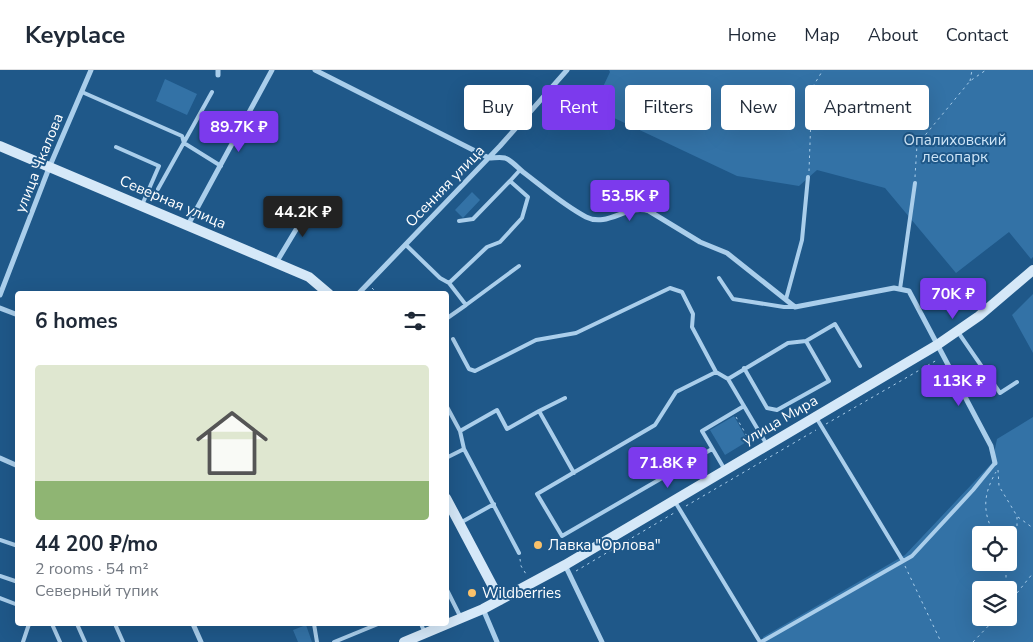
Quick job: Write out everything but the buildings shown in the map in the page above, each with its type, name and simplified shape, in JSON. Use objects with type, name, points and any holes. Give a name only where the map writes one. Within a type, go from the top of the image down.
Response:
[{"type":"street","name":"улица Чкалова","points":[[0,295],[49,168],[91,70]]},
{"type":"street","points":[[188,225],[272,70]]},
{"type":"street","points":[[315,70],[489,158],[505,158],[587,218],[607,219],[643,208],[700,242],[727,253],[795,307],[894,288],[909,291],[991,446],[995,464]]},
{"type":"street","name":"Осенняя улица","points":[[361,291],[489,158],[564,71]]},
{"type":"street","name":"Северная улица","points":[[0,146],[309,277],[325,291]]},
{"type":"street","points":[[276,263],[312,203]]},
{"type":"street","name":"улица Мира","points":[[449,621],[483,609],[565,565],[767,445],[939,349],[1033,270]]},
{"type":"street","points":[[0,308],[15,314]]},
{"type":"street","points":[[0,458],[15,465]]},
{"type":"street","points":[[449,503],[500,600]]},
{"type":"street","points":[[565,565],[602,642]]},
{"type":"street","points":[[483,609],[496,642]]},
{"type":"street","points":[[194,626],[202,642]]},
{"type":"street","name":"улица Мира","points":[[404,642],[423,628]]},
{"type":"lane","points":[[82,92],[182,136],[184,143],[221,166]]},
{"type":"lane","points":[[158,189],[212,92]]},
{"type":"lane","points":[[116,147],[159,166],[142,205]]},
{"type":"lane","points":[[459,221],[473,219],[520,170]]},
{"type":"lane","points":[[786,298],[802,240],[808,177]]},
{"type":"lane","points":[[449,283],[487,247],[500,242],[522,218],[528,197],[510,181]]},
{"type":"lane","points":[[900,289],[915,183]]},
{"type":"lane","points":[[406,244],[440,278],[449,283],[466,305]]},
{"type":"lane","points":[[449,317],[519,266]]},
{"type":"lane","points":[[719,278],[733,300],[795,307]]},
{"type":"lane","points":[[453,339],[469,369],[475,371],[536,340],[576,333],[670,288],[682,292],[693,314],[692,327],[716,372],[728,379],[767,445]]},
{"type":"lane","points":[[728,379],[788,343],[806,340],[835,324],[860,366]]},
{"type":"lane","points":[[958,332],[1000,393],[1017,382]]},
{"type":"lane","points":[[744,368],[767,408],[777,410],[829,380],[806,340]]},
{"type":"lane","points":[[712,449],[562,536],[537,494],[655,425],[676,392],[716,372]]},
{"type":"lane","points":[[460,431],[497,410],[507,429],[565,398]]},
{"type":"lane","points":[[725,470],[702,430],[744,406]]},
{"type":"lane","points":[[449,411],[460,431],[464,448],[519,553]]},
{"type":"lane","points":[[539,411],[574,473]]},
{"type":"lane","points":[[816,417],[903,561]]},
{"type":"lane","points":[[449,456],[464,448]]},
{"type":"lane","points":[[674,500],[760,642],[912,556],[995,464]]},
{"type":"lane","points":[[460,523],[494,504]]},
{"type":"lane","points":[[0,540],[15,545]]},
{"type":"lane","points":[[0,576],[15,581]]},
{"type":"lane","points":[[449,594],[461,618]]},
{"type":"lane","points":[[0,598],[15,604]]},
{"type":"lane","points":[[23,642],[28,626]]},
{"type":"lane","points":[[53,626],[60,642]]},
{"type":"lane","points":[[78,626],[85,642]]},
{"type":"lane","points":[[116,626],[123,642]]},
{"type":"lane","points":[[314,626],[317,642]]},
{"type":"lane","points":[[334,642],[373,626]]},
{"type":"path","points":[[808,177],[812,88],[824,70]]},
{"type":"path","points":[[970,81],[972,70]]},
{"type":"path","points":[[915,183],[917,146],[970,81],[986,70]]},
{"type":"path","points":[[570,575],[937,360],[939,349]]},
{"type":"path","points":[[733,412],[751,443]]},
{"type":"path","points":[[990,526],[985,497],[991,480],[998,470],[998,486],[1017,516],[1033,528]]},
{"type":"path","points":[[1017,516],[1017,527]]},
{"type":"path","points":[[519,553],[521,566],[526,575]]},
{"type":"path","points":[[903,561],[942,642]]},
{"type":"path","points":[[1017,593],[1033,573]]},
{"type":"path","points":[[973,642],[988,626]]},
{"type":"green space","name":"Опалиховский лесопарк","points":[[609,70],[1033,70],[1033,257],[1031,259],[1009,232],[956,273],[885,188],[817,170],[799,186],[737,176],[640,130],[711,130],[711,85],[625,85],[625,123],[615,118],[615,85],[604,85],[610,72]]},
{"type":"green space","points":[[165,79],[197,94],[187,115],[156,101]]},
{"type":"green space","points":[[472,192],[480,200],[463,218],[455,210]]},
{"type":"green space","points":[[1033,294],[1033,353],[1012,315]]},
{"type":"green space","points":[[734,416],[748,441],[725,455],[710,430]]},
{"type":"green space","points":[[1033,417],[1033,642],[764,642],[763,637],[905,555],[992,463],[997,439]]},
{"type":"green space","points":[[306,626],[312,642],[298,642],[293,630]]},
{"type":"place","name":"Лавка \"Орлова\"","points":[[538,545]]},
{"type":"place","name":"Wildberries","points":[[472,593]]}]
